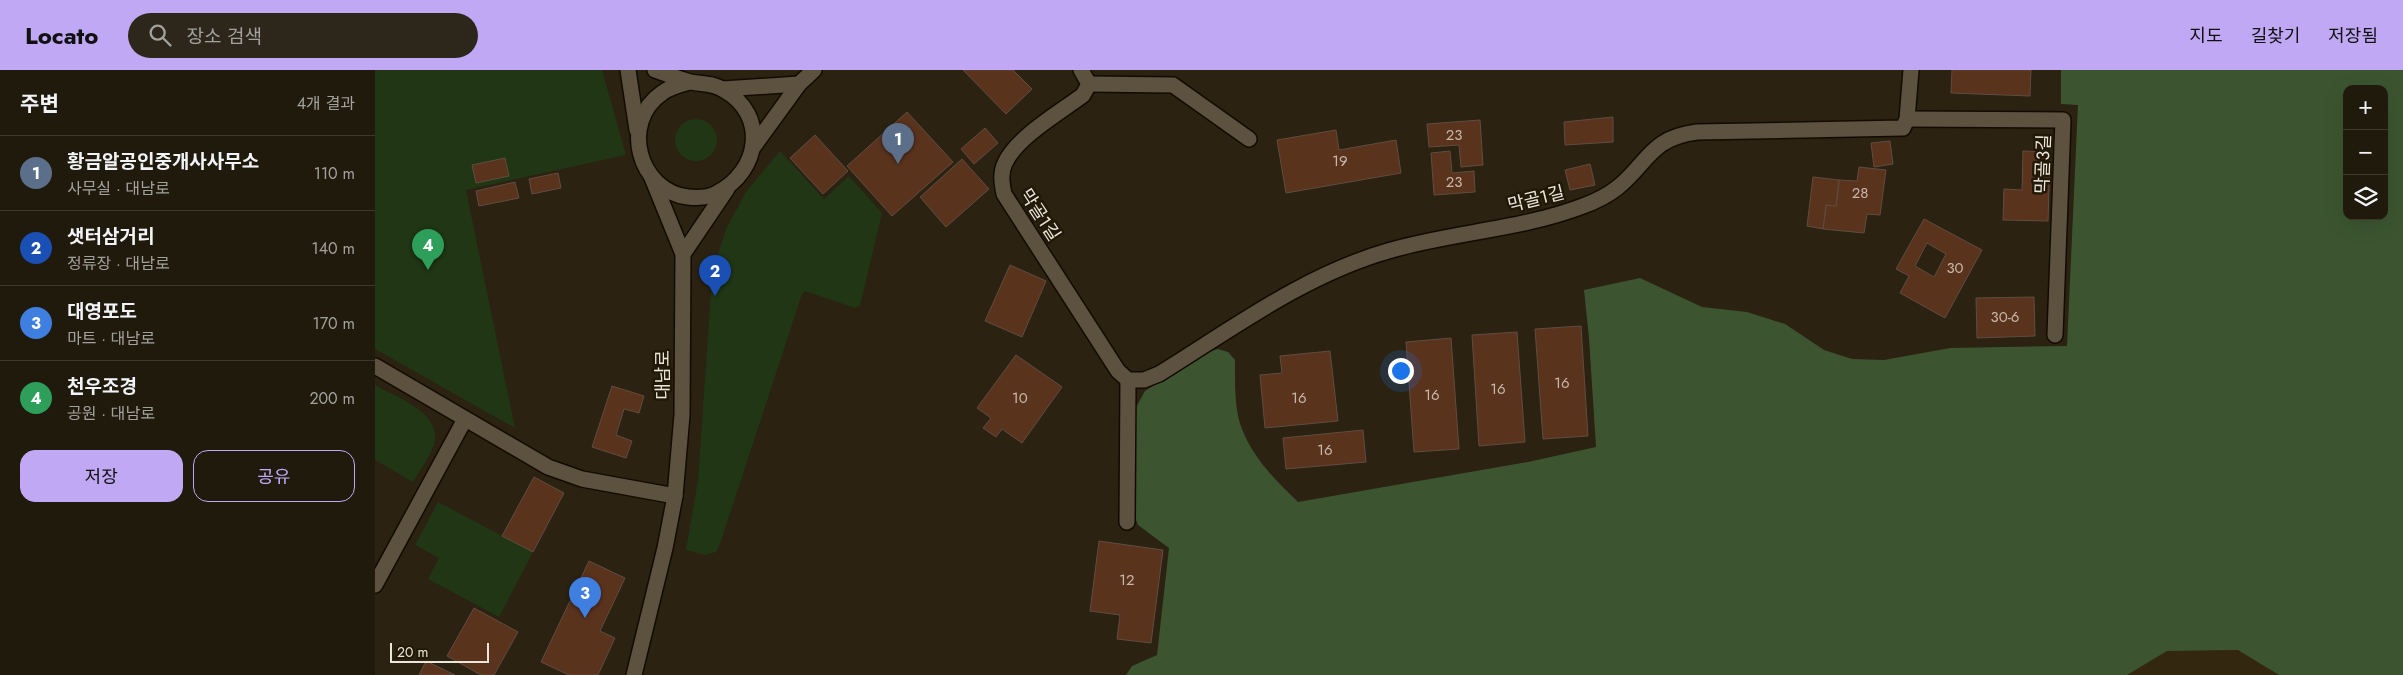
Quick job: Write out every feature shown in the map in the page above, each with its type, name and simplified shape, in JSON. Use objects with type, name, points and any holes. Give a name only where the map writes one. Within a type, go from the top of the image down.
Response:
[{"type":"street","points":[[628,70],[639,150],[643,165],[652,178],[683,254]]},
{"type":"street","points":[[652,178],[665,189],[680,196],[697,198],[713,195],[728,188],[741,177],[749,162],[753,146],[753,129],[747,113],[737,99],[723,89],[707,83],[690,82],[655,70]]},
{"type":"street","points":[[753,146],[799,84],[814,70]]},
{"type":"street","points":[[1081,70],[1089,84],[1173,85],[1249,139]]},
{"type":"street","points":[[1907,119],[1911,70]]},
{"type":"street","points":[[638,134],[641,119],[649,105],[667,90],[690,82]]},
{"type":"street","points":[[723,89],[799,84]]},
{"type":"street","name":"막골1길","points":[[1089,84],[1083,95],[1018,144],[1004,164],[1001,180],[1004,194],[1119,371],[1128,380],[1145,380],[1159,374],[1318,278],[1357,262],[1387,251],[1422,242],[1546,218],[1585,205],[1616,189],[1658,145],[1677,134],[1697,132],[1893,130],[1903,128],[1907,119]]},
{"type":"street","name":"막골3길","points":[[1907,119],[2063,120],[2055,335]]},
{"type":"street","points":[[683,254],[728,188]]},
{"type":"street","name":"대남로","points":[[634,675],[665,548],[675,496],[682,415],[683,254]]},
{"type":"street","points":[[375,366],[548,467],[582,479],[675,496]]},
{"type":"street","points":[[1127,522],[1128,380]]},
{"type":"street","points":[[375,585],[465,419]]},
{"type":"shaded area","points":[[2238,650],[2279,675],[2127,675],[2167,651]]},
{"type":"green space","points":[[375,70],[602,70],[626,155],[466,190],[515,428],[375,349]]},
{"type":"green space","points":[[2061,70],[2403,70],[2403,675],[2279,675],[2238,650],[2167,651],[2127,675],[1126,675],[1132,666],[1157,655],[1169,548],[1138,525],[1132,508],[1135,409],[1145,391],[1205,353],[1218,349],[1228,352],[1235,360],[1236,395],[1239,421],[1242,429],[1252,450],[1298,502],[1528,462],[1596,447],[1584,290],[1640,278],[1702,307],[1747,312],[1785,324],[1824,350],[1852,359],[1884,360],[1950,348],[2067,346],[2078,105],[2061,104]]},
{"type":"green space","points":[[696,119],[711,125],[717,140],[711,155],[696,161],[681,155],[675,140],[681,125]]},
{"type":"green space","points":[[780,151],[824,199],[849,176],[882,213],[860,306],[855,308],[805,291],[802,294],[721,541],[716,552],[705,555],[686,550],[698,480],[711,291],[718,254],[727,227],[746,192]]},
{"type":"green space","points":[[375,385],[416,407],[432,423],[435,433],[434,444],[413,482],[375,460]]},
{"type":"green space","points":[[438,502],[533,552],[499,617],[428,579],[439,558],[415,545]]},
{"type":"building","points":[[963,70],[1013,70],[1032,89],[1006,114]]},
{"type":"building","points":[[1952,70],[2031,70],[2030,96],[1951,93]]},
{"type":"building","points":[[907,112],[953,162],[892,216],[847,166]]},
{"type":"building","points":[[1613,117],[1613,142],[1565,145],[1564,122]]},
{"type":"building","points":[[1480,120],[1483,165],[1461,167],[1459,145],[1429,147],[1427,124]]},
{"type":"building","points":[[985,128],[998,143],[974,164],[961,149]]},
{"type":"building","points":[[1336,130],[1339,150],[1396,140],[1401,173],[1286,193],[1277,140]]},
{"type":"building","points":[[815,135],[848,171],[823,194],[790,158]]},
{"type":"building","points":[[1890,141],[1893,164],[1874,167],[1871,143]]},
{"type":"building","points":[[1450,151],[1452,173],[1474,171],[1475,192],[1434,195],[1431,153]]},
{"type":"building","points":[[2023,151],[2050,152],[2048,221],[2003,220],[2004,189],[2022,190]]},
{"type":"building","points":[[505,158],[509,176],[476,183],[472,165]]},
{"type":"building","points":[[962,159],[989,189],[946,227],[920,197]]},
{"type":"building","points":[[1590,164],[1595,185],[1570,190],[1565,170]]},
{"type":"building","points":[[1859,167],[1886,170],[1880,215],[1867,214],[1864,233],[1823,229],[1826,205],[1836,206],[1839,180],[1857,181]]},
{"type":"building","points":[[558,173],[561,188],[532,194],[529,179]]},
{"type":"building","points":[[1813,177],[1839,180],[1836,206],[1826,205],[1823,229],[1807,226]]},
{"type":"building","points":[[515,182],[519,198],[479,206],[476,191]]},
{"type":"building","points":[[1924,219],[1982,250],[1945,318],[1900,293],[1909,276],[1896,269]],"holes":[[[1927,243],[1946,254],[1934,277],[1915,266]]]},
{"type":"building","points":[[1010,265],[1046,281],[1022,337],[985,321]]},
{"type":"building","points":[[2034,297],[2035,336],[1977,338],[1976,298]]},
{"type":"building","points":[[1581,326],[1588,436],[1543,439],[1535,329]]},
{"type":"building","points":[[1517,332],[1525,442],[1479,446],[1472,335]]},
{"type":"building","points":[[1451,338],[1459,449],[1414,452],[1406,342]]},
{"type":"building","points":[[1330,351],[1338,421],[1265,428],[1260,375],[1282,373],[1280,356]]},
{"type":"building","points":[[1016,355],[1062,387],[1022,443],[1002,429],[996,437],[983,428],[991,418],[977,408]]},
{"type":"building","points":[[612,386],[644,396],[639,413],[624,409],[616,435],[632,441],[626,458],[592,447]]},
{"type":"building","points":[[1363,430],[1366,462],[1286,469],[1283,438]]},
{"type":"building","points":[[534,477],[564,493],[533,552],[502,536]]},
{"type":"building","points":[[1099,541],[1163,550],[1151,643],[1117,639],[1120,615],[1090,611]]},
{"type":"building","points":[[589,561],[625,578],[600,631],[615,638],[598,675],[569,675],[541,662]]},
{"type":"building","points":[[474,608],[518,632],[494,675],[481,675],[447,656]]},
{"type":"building","points":[[426,661],[455,675],[419,675]]},
{"type":"place","name":"황금알공인중개사사무소","points":[[898,164]]},
{"type":"place","name":"천우조경","points":[[428,270]]},
{"type":"place","name":"샛터삼거리","points":[[715,296]]},
{"type":"place","name":"대영포도","points":[[585,618]]}]
